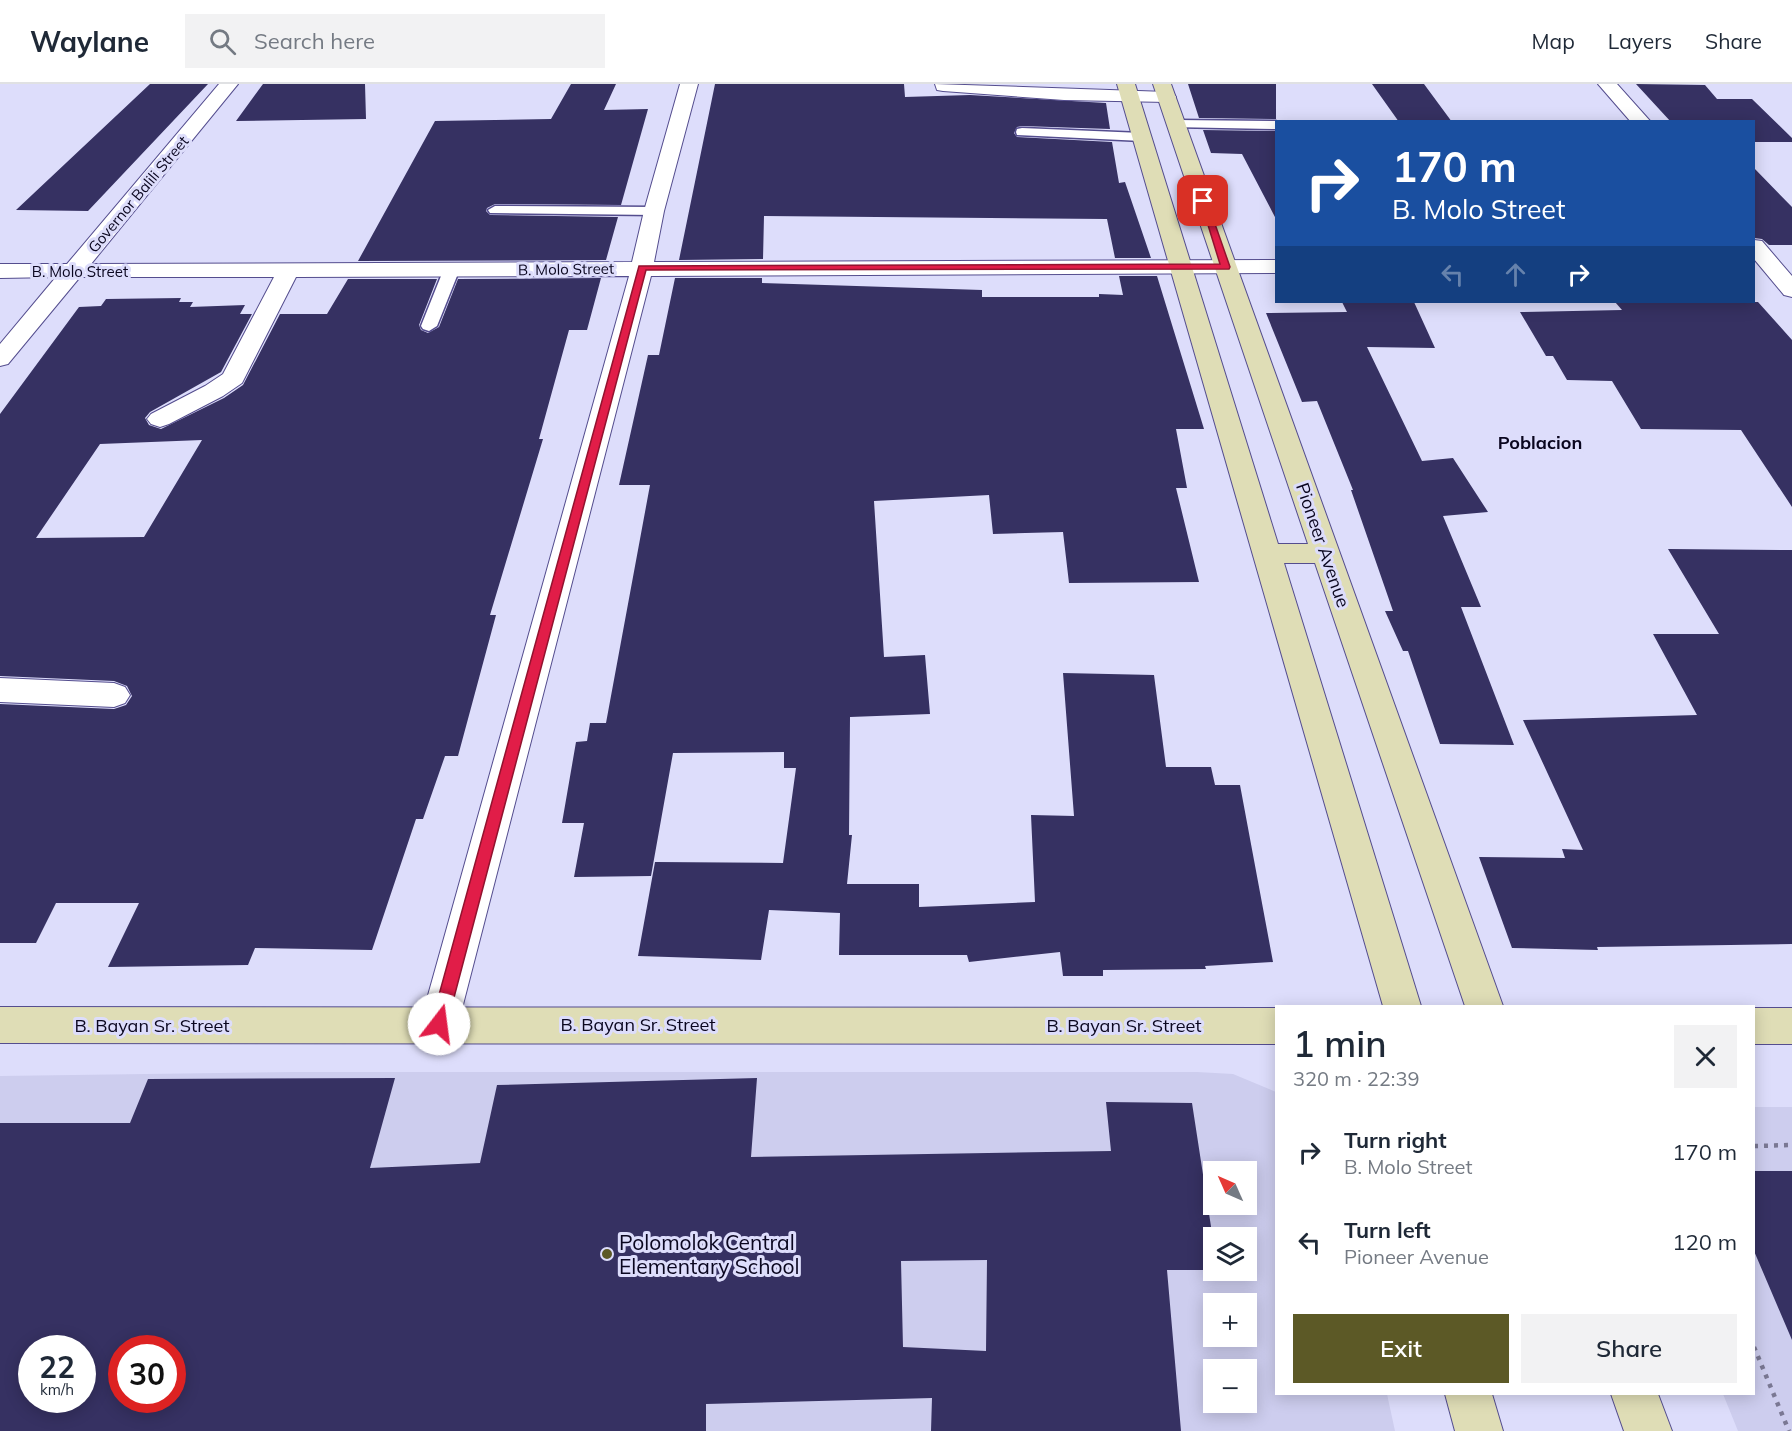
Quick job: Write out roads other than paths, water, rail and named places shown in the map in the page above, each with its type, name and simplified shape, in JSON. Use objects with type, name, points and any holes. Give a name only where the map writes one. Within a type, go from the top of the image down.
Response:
[{"type":"street","name":"Governor Balili Street","points":[[0,359],[229,84]]},
{"type":"street","points":[[439,1024],[642,268],[654,211],[689,84]]},
{"type":"street","points":[[1607,84],[1640,120]]},
{"type":"street","points":[[943,86],[1164,90]]},
{"type":"street","name":"Pioneer Avenue","points":[[1164,90],[1484,1005]]},
{"type":"street","points":[[1128,91],[1402,1005]]},
{"type":"street","points":[[1755,247],[1792,290]]},
{"type":"street","name":"B. Molo Street","points":[[0,271],[1275,267]]},
{"type":"street","points":[[160,419],[214,391],[233,378],[288,271]]},
{"type":"street","points":[[1267,554],[1326,553]]},
{"type":"street","points":[[0,690],[114,695]]},
{"type":"street","name":"B. Bayan Sr. Street","points":[[0,1025],[1275,1026]]},
{"type":"street","points":[[1755,1026],[1792,1026]]},
{"type":"street","points":[[1469,1395],[1479,1431]]},
{"type":"street","points":[[1635,1395],[1648,1431]]},
{"type":"lane","points":[[1176,124],[1275,125]]},
{"type":"lane","points":[[1022,132],[1142,137]]},
{"type":"lane","points":[[495,210],[654,211]]},
{"type":"lane","points":[[429,326],[451,271]]},
{"type":"place","name":"Polomolok Central Elementary School","points":[[607,1254]]},
{"type":"district","name":"Poblacion","points":[[1540,442]]}]
